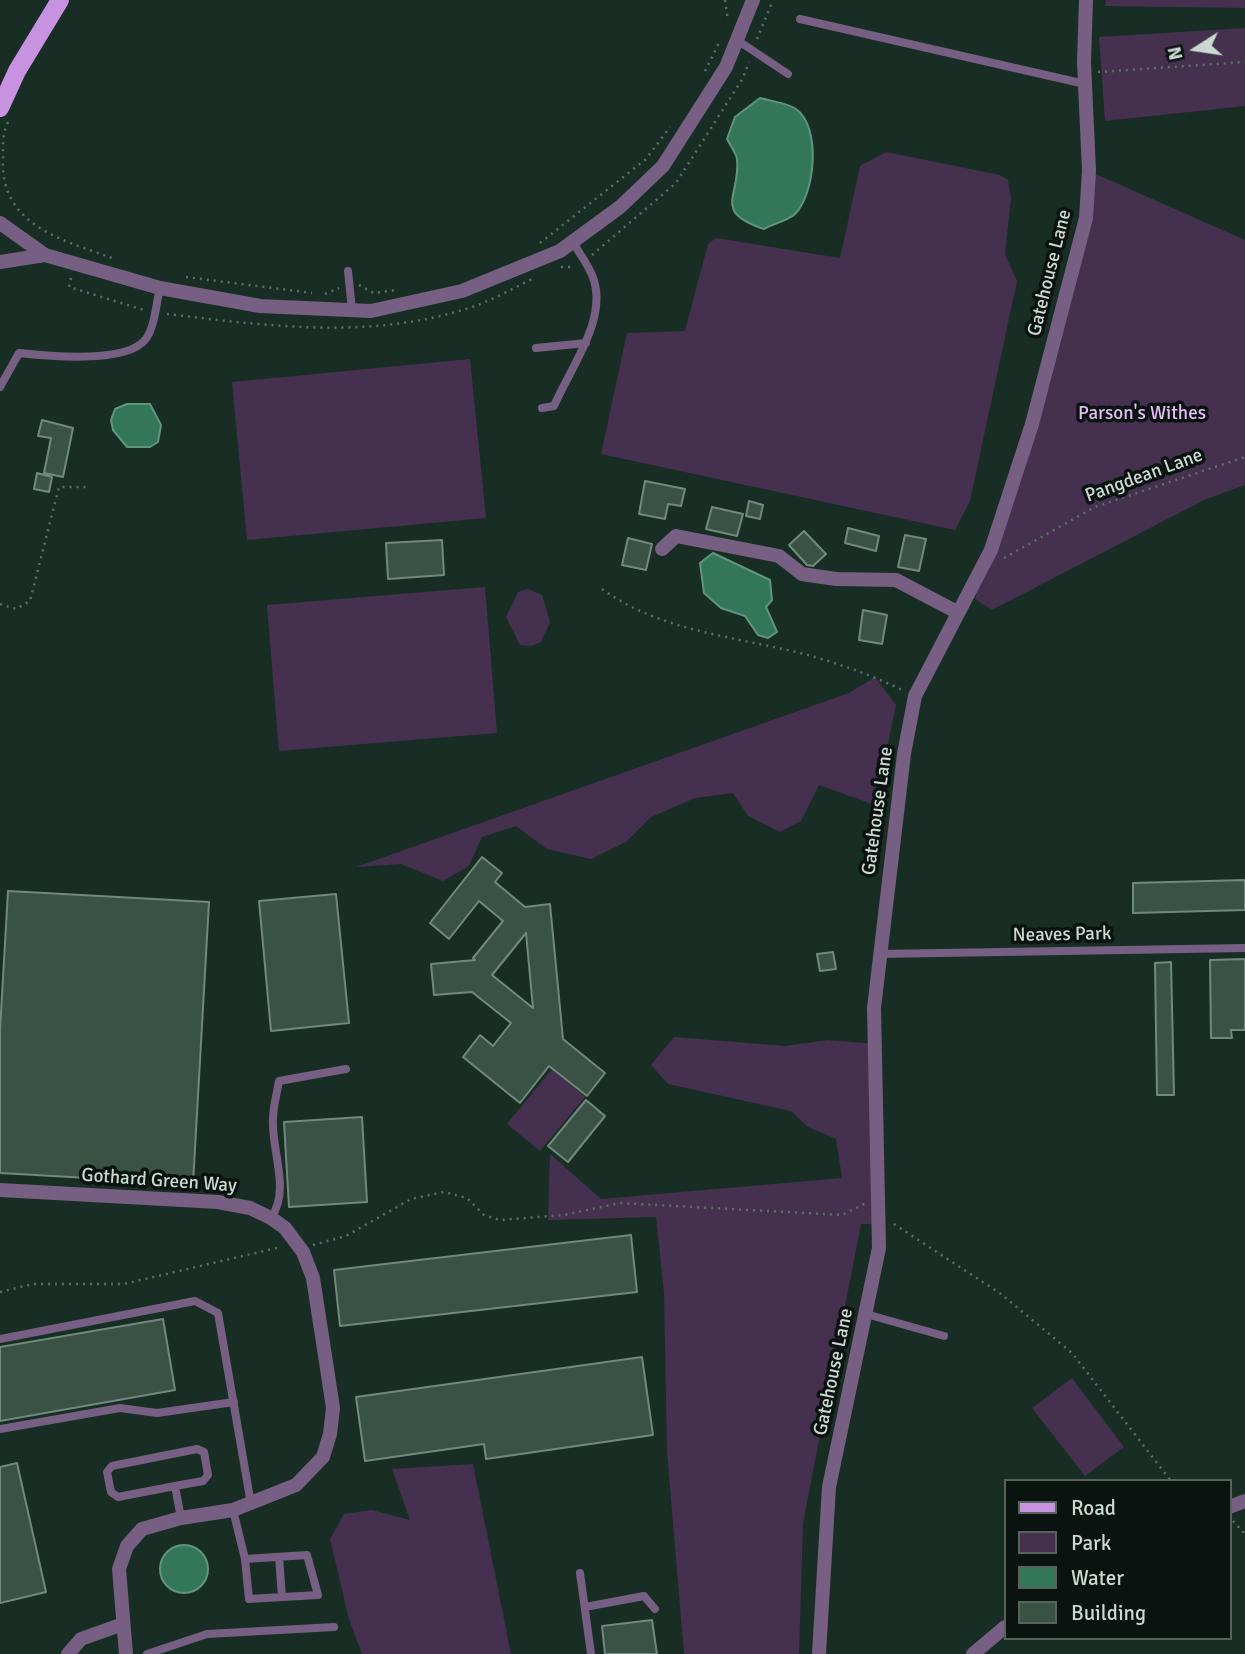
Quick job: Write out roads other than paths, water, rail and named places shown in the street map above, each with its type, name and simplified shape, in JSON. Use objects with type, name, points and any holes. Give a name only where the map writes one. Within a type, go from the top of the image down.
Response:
[{"type":"main road","points":[[7,110],[17,71],[60,0]]},
{"type":"street","points":[[0,223],[45,255],[160,288],[260,306],[371,311],[462,291],[513,272],[573,242],[620,207],[663,166],[726,67],[730,37],[752,0]]},
{"type":"street","name":"Gatehouse Lane","points":[[819,1654],[829,1487],[879,1248],[874,1008],[915,696],[957,612],[983,569],[1032,424],[1086,218],[1089,172],[1085,80],[1086,0]]},
{"type":"street","points":[[0,262],[45,255]]},
{"type":"street","points":[[662,549],[676,536],[713,541],[779,556],[802,574],[836,579],[896,580],[957,612]]},
{"type":"street","name":"Gothard Green Way","points":[[0,1190],[218,1202],[250,1208],[285,1228],[303,1252],[313,1278],[332,1408],[330,1434],[323,1457],[296,1485],[251,1504],[233,1510],[181,1518],[142,1530],[127,1546],[118,1569],[126,1654]]},
{"type":"street","points":[[68,1654],[81,1639],[123,1624]]},
{"type":"street","points":[[973,1654],[1004,1628]]},
{"type":"lane","points":[[800,19],[1085,80]]},
{"type":"lane","points":[[730,37],[754,48],[788,74]]},
{"type":"lane","points":[[542,408],[554,406],[567,375],[586,343],[598,304],[593,276],[573,242]]},
{"type":"lane","points":[[348,271],[352,310]]},
{"type":"lane","points":[[0,387],[19,353],[65,358],[131,350],[146,340],[160,288]]},
{"type":"lane","points":[[536,348],[586,343]]},
{"type":"lane","name":"Neaves Park","points":[[879,954],[1245,948]]},
{"type":"lane","points":[[271,1218],[278,1209],[281,1192],[272,1120],[279,1081],[346,1069]]},
{"type":"lane","points":[[0,1339],[195,1301],[218,1313],[251,1504]]},
{"type":"lane","points":[[866,1314],[944,1336]]},
{"type":"lane","points":[[0,1429],[120,1408],[157,1413],[234,1402]]},
{"type":"lane","points":[[197,1449],[204,1452],[208,1475],[203,1481],[175,1486],[118,1497],[111,1492],[107,1472],[113,1466],[197,1449]]},
{"type":"lane","points":[[175,1486],[181,1518]]},
{"type":"lane","points":[[233,1510],[245,1559],[249,1599],[318,1595],[307,1555],[245,1559]]},
{"type":"lane","points":[[279,1557],[282,1597]]},
{"type":"lane","points":[[580,1573],[591,1654]]},
{"type":"lane","points":[[585,1607],[644,1596],[655,1609]]},
{"type":"lane","points":[[147,1654],[207,1634],[334,1627]]},
{"type":"water","points":[[760,98],[793,107],[804,118],[810,130],[813,162],[807,193],[801,206],[791,217],[764,229],[738,216],[733,209],[737,159],[727,139],[735,117]]},
{"type":"water","points":[[127,404],[150,404],[161,425],[158,442],[150,447],[127,447],[113,430],[111,420],[115,409]]},
{"type":"water","points":[[713,553],[770,580],[772,600],[766,607],[777,632],[768,638],[758,635],[745,616],[721,608],[704,593],[700,563]]},
{"type":"water","points":[[184,1545],[201,1552],[208,1569],[201,1586],[184,1593],[167,1586],[160,1569],[167,1552]]},
{"type":"park label","name":"Parson's Withes","points":[[1142,414]]}]
